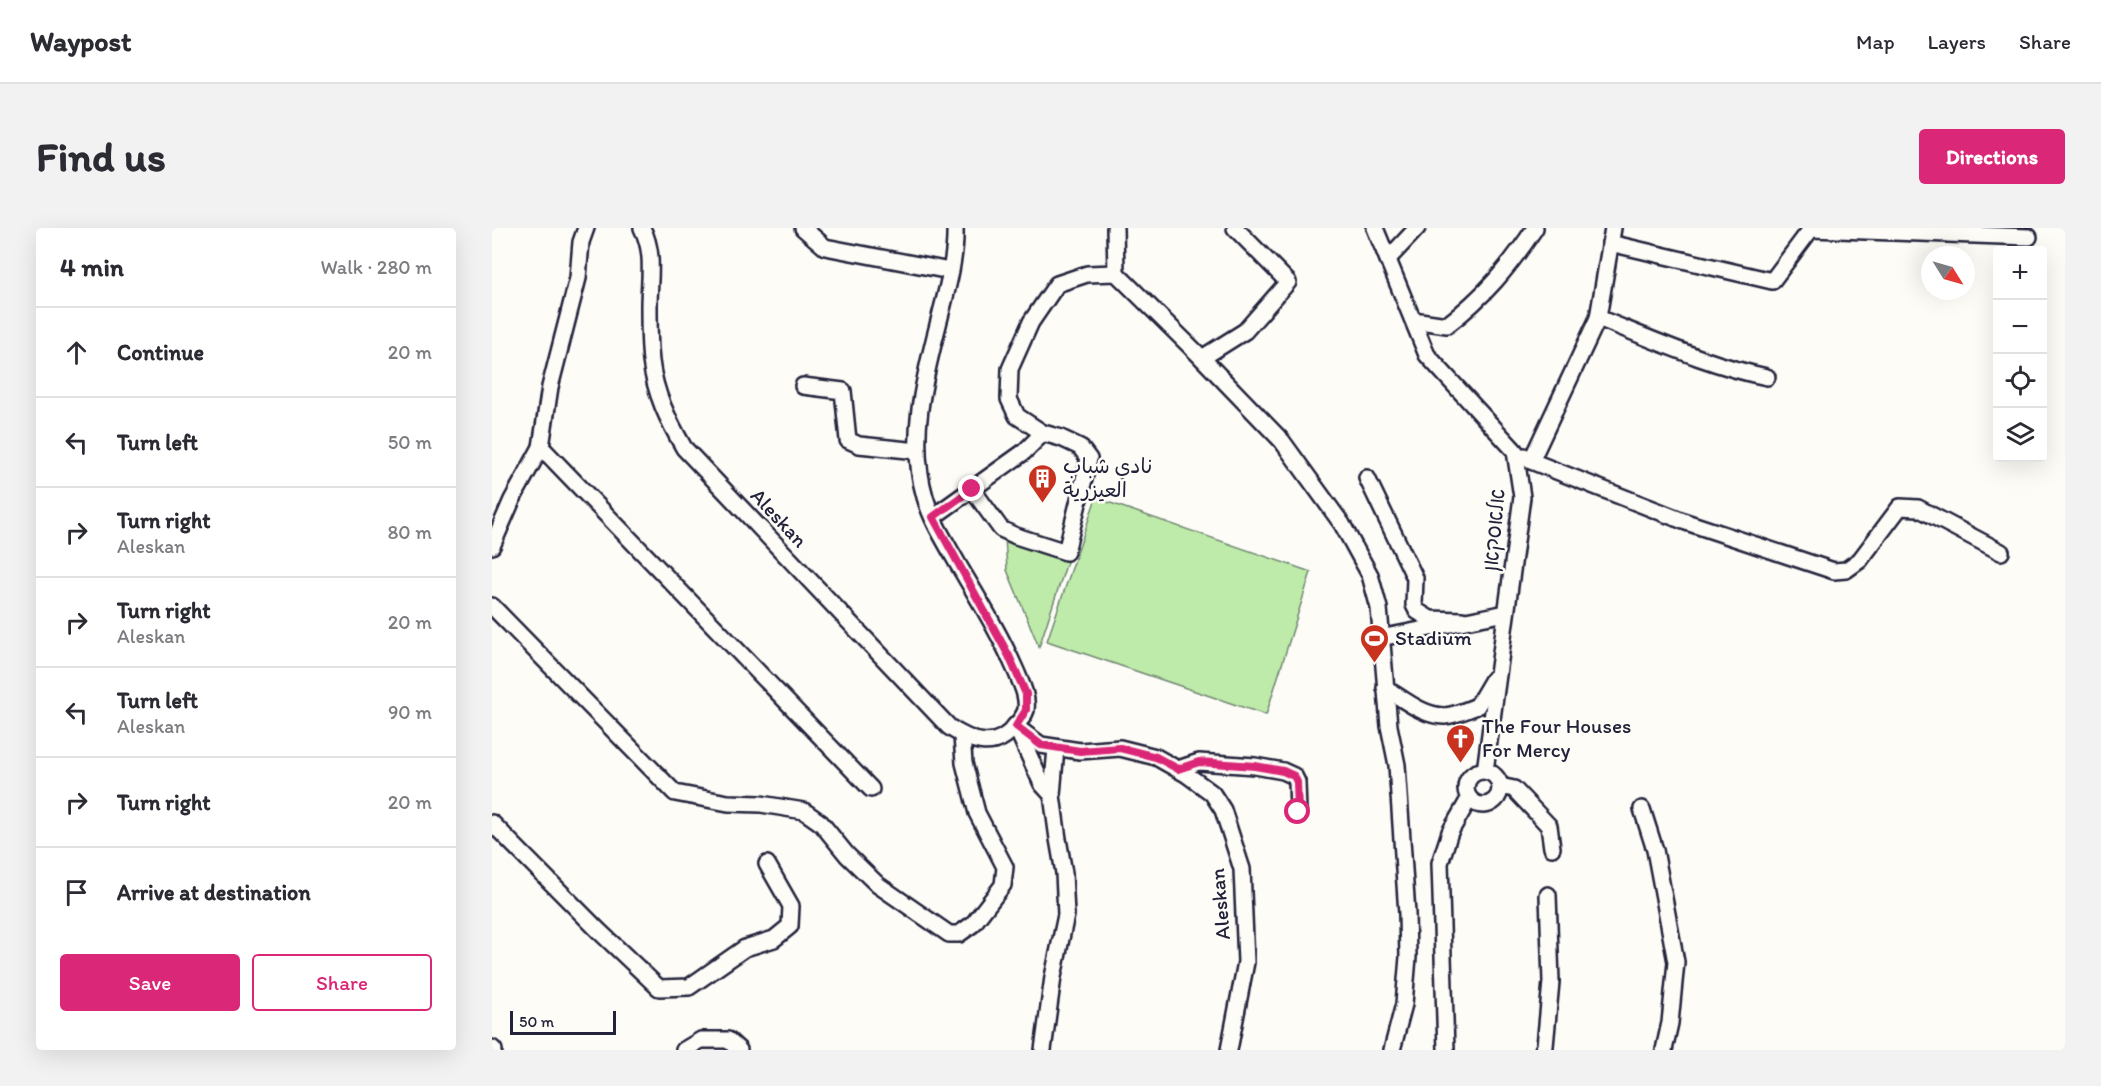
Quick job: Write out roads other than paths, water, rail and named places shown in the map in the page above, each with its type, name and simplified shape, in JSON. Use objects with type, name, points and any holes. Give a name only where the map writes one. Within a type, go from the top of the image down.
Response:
[{"type":"street","points":[[492,546],[512,500],[541,447],[550,387],[578,278],[581,242],[586,228]]},
{"type":"street","name":"Aleskan","points":[[642,228],[646,235],[652,262],[649,305],[651,363],[663,410],[684,448],[937,715],[962,736]]},
{"type":"street","points":[[803,228],[825,247],[950,271]]},
{"type":"street","points":[[492,606],[675,793],[728,803],[761,804],[804,811],[822,823],[847,855],[878,885],[949,934],[959,934],[973,924],[1003,885],[1005,867],[977,813],[964,763],[962,736],[974,741],[996,740],[1008,736],[1026,710],[1026,694],[1009,656],[933,517],[921,481],[918,451],[919,409],[956,242],[955,228]]},
{"type":"street","points":[[1115,228],[1116,273],[1282,441],[1342,524],[1370,575],[1379,608],[1385,688],[1397,765],[1408,957],[1404,1004],[1392,1050]]},
{"type":"street","points":[[1202,358],[1245,331],[1288,282],[1235,228]]},
{"type":"street","points":[[1375,228],[1427,355],[1515,451],[1531,461],[1686,522],[1834,571],[1846,570],[1860,560],[1900,507],[1918,508],[2001,552]]},
{"type":"street","points":[[1388,260],[1417,228]]},
{"type":"street","points":[[1413,320],[1447,325],[1472,306],[1512,263],[1535,228]]},
{"type":"street","points":[[1531,461],[1598,318],[1612,235],[1772,281],[1811,229],[2029,237]]},
{"type":"street","points":[[972,489],[1001,529],[1066,552],[1089,459],[1080,447],[1061,438],[1042,433],[1017,416],[1009,399],[1010,369],[1031,321],[1057,284],[1087,274],[1116,273]]},
{"type":"street","points":[[1598,318],[1709,362],[1767,377]]},
{"type":"street","points":[[803,386],[843,391],[848,440],[858,445],[918,451]]},
{"type":"street","points":[[933,517],[1024,453],[1042,433]]},
{"type":"street","points":[[541,447],[872,789]]},
{"type":"street","name":"אלאסקאן","points":[[1485,771],[1522,497],[1515,451]]},
{"type":"street","points":[[1367,478],[1415,578],[1414,605],[1417,612],[1430,619],[1462,620]]},
{"type":"street","points":[[1380,638],[1506,613]]},
{"type":"street","points":[[1385,688],[1432,714],[1445,716],[1477,706],[1499,667]]},
{"type":"street","points":[[1016,726],[1042,784],[1052,795]]},
{"type":"street","name":"Aleskan","points":[[1016,726],[1041,745],[1080,751],[1120,748],[1156,757],[1178,769],[1212,793],[1223,810],[1242,869],[1246,962],[1229,1050]]},
{"type":"street","points":[[1044,1050],[1053,977],[1066,915],[1064,873],[1052,795],[1056,748]]},
{"type":"street","points":[[1178,769],[1199,762],[1255,766],[1283,771],[1294,776],[1297,782],[1298,812]]},
{"type":"street","points":[[1479,771],[1495,776],[1500,786],[1498,797],[1490,804],[1479,805],[1469,799],[1466,788],[1469,777],[1479,771]]},
{"type":"street","points":[[1500,786],[1514,789],[1549,826],[1552,848]]},
{"type":"street","points":[[1446,1050],[1440,863],[1450,832],[1469,799]]},
{"type":"street","points":[[1642,809],[1655,850],[1676,962],[1670,1023],[1664,1050]]},
{"type":"street","points":[[492,823],[659,988],[689,987],[745,948],[774,939],[790,926],[791,906],[766,864]]},
{"type":"street","points":[[1543,1050],[1551,982],[1548,895]]},
{"type":"street","points":[[684,1050],[701,1040],[728,1040],[739,1050]]},
{"type":"place","name":"نادي شباب العيزرية","points":[[1042,504]]},
{"type":"place","name":"Stadium","points":[[1374,664]]},
{"type":"place","name":"The Four Houses For Mercy","points":[[1461,764]]}]
